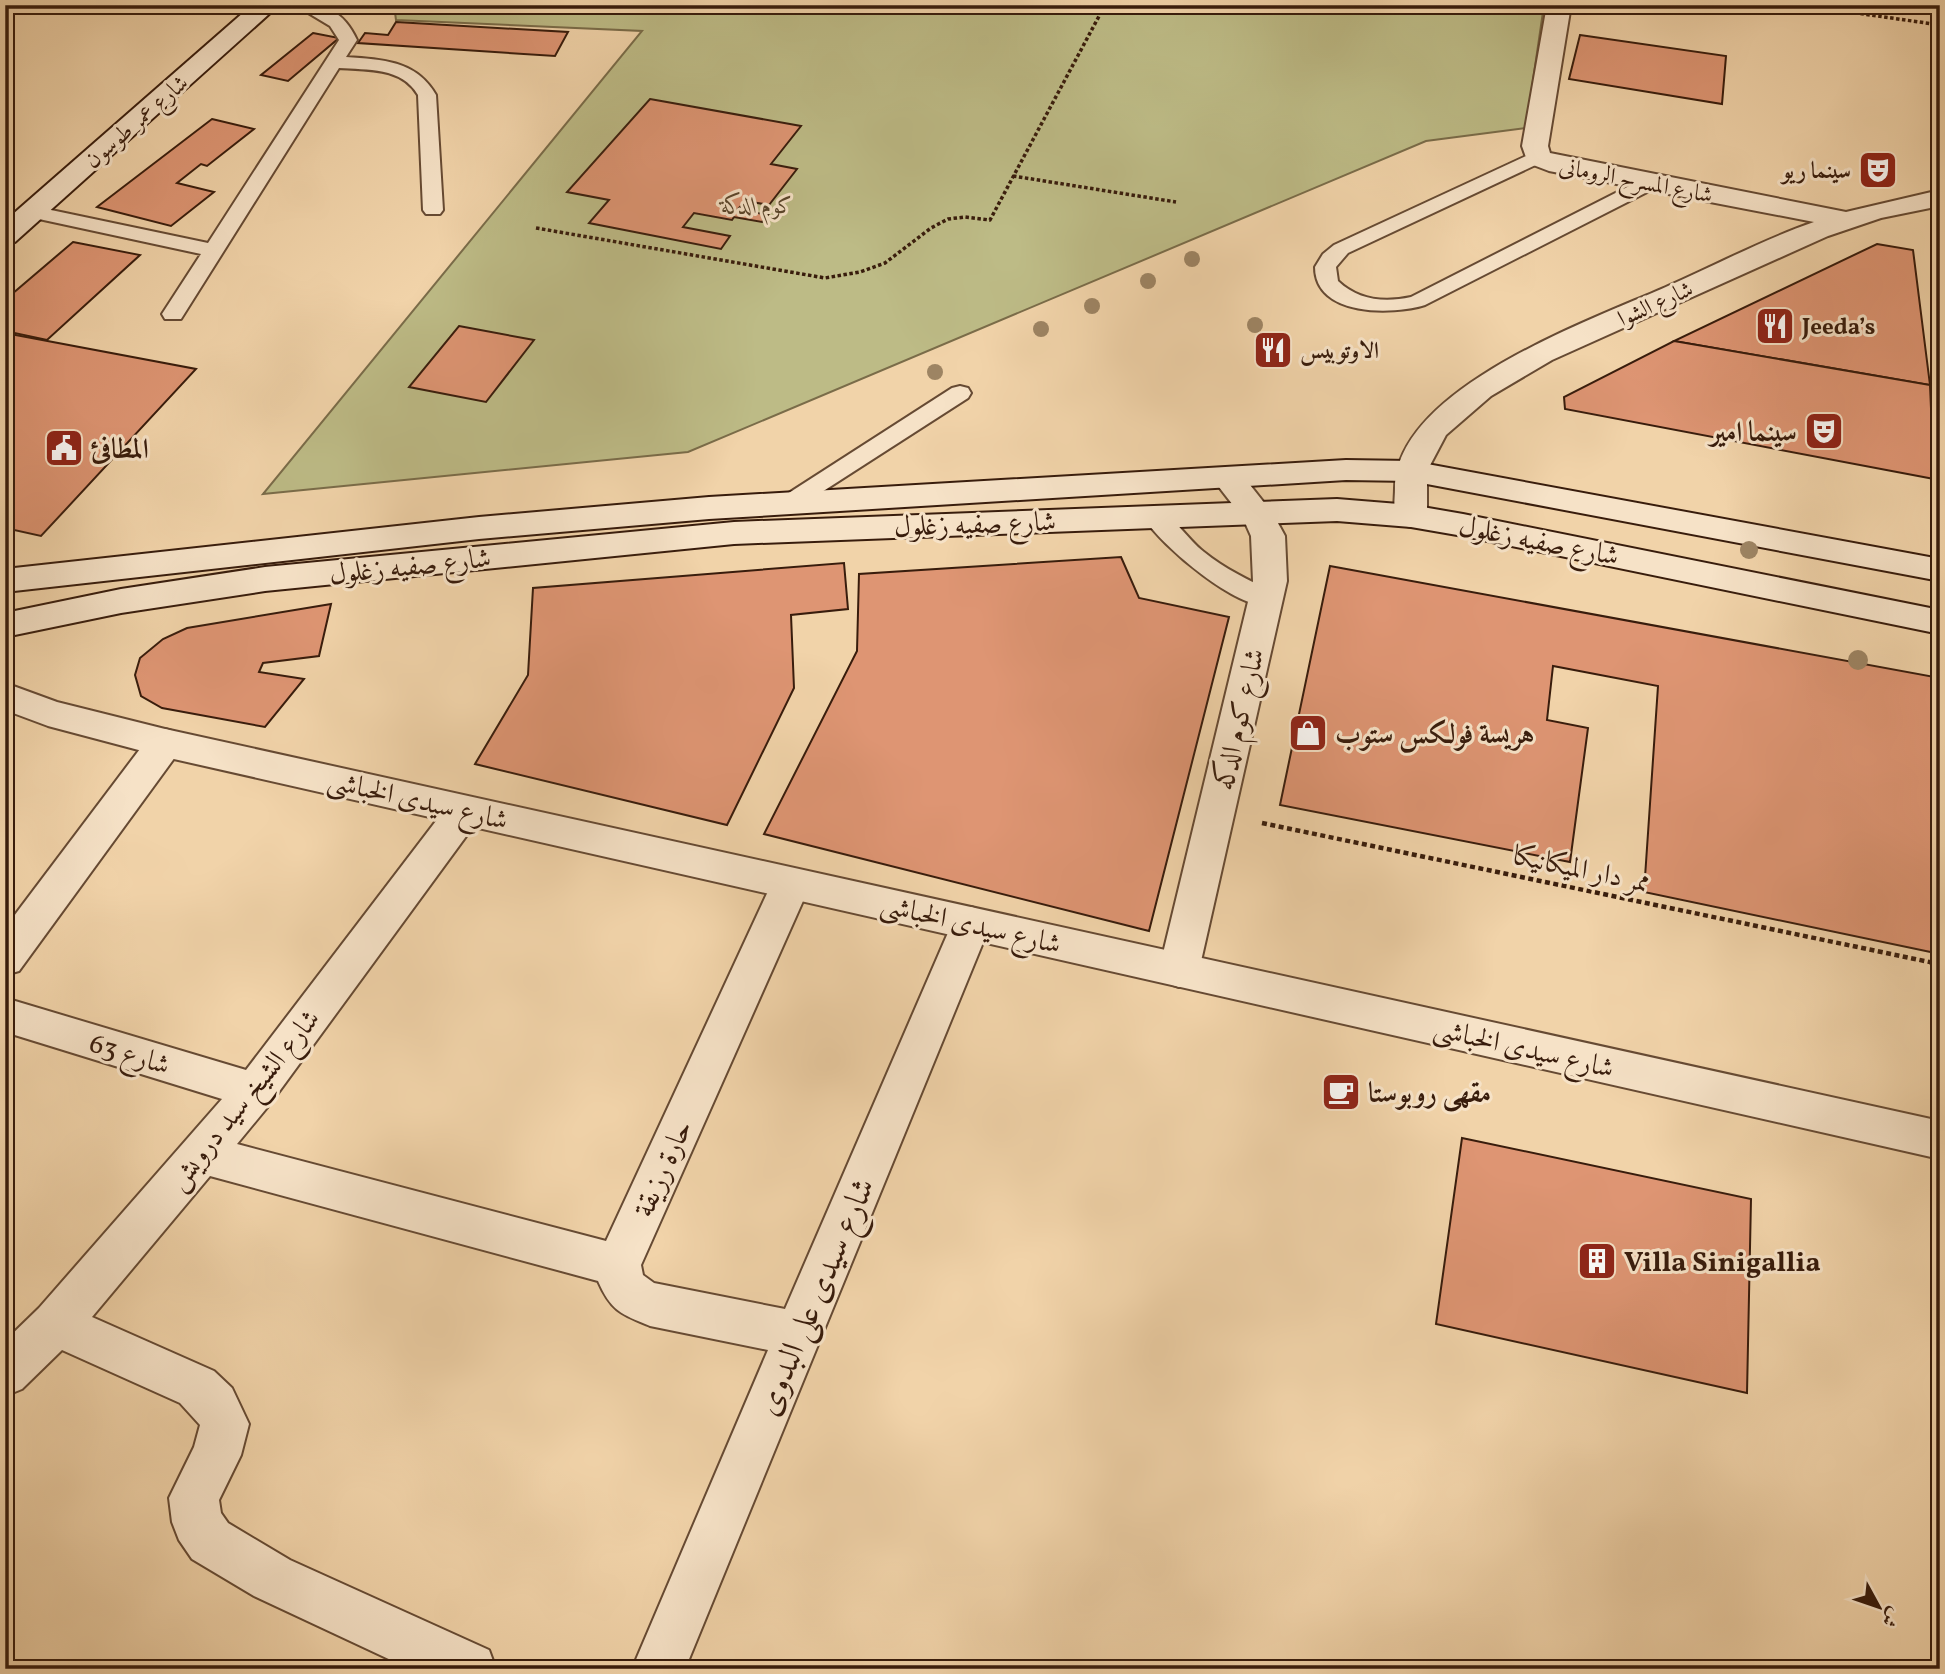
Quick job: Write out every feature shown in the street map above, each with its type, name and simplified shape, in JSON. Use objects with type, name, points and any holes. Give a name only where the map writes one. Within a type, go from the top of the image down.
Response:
[{"type":"street","name":"شارع عمر طوسون","points":[[5,236],[267,5]]},
{"type":"street","name":"شارع المسرح الرومانى","points":[[1559,5],[1535,146],[1537,157],[1549,163],[1846,220]]},
{"type":"street","name":"شارع الشوا","points":[[1411,471],[1433,430],[1480,389],[1541,354],[1846,220],[1905,204],[1940,198]]},
{"type":"street","name":"شارع صفيه زغلول","points":[[5,625],[121,601],[265,579],[734,533],[798,516],[1346,470],[1411,471],[1940,570]]},
{"type":"street","points":[[1411,471],[1411,516]]},
{"type":"street","name":"شارع كوم الدكه","points":[[1179,970],[1270,580],[1268,536],[1258,514],[1228,478]]},
{"type":"street","name":"شارع صفيه زغلول","points":[[5,581],[479,528],[798,516],[1155,517],[1337,510],[1411,516],[1940,622]]},
{"type":"street","name":"شارع سيدى الخباشى","points":[[5,696],[48,713],[165,743],[1940,1140]]},
{"type":"street","points":[[5,959],[165,743]]},
{"type":"street","name":"شارع الشيخ سيد درويش","points":[[8,1366],[56,1324],[255,1091],[465,810]]},
{"type":"street","name":"حارة رزيقة","points":[[618,1265],[790,883]]},
{"type":"street","name":"شارع سيدى على البدوى","points":[[658,1669],[971,923]]},
{"type":"street","name":"شارع 63","points":[[5,1015],[255,1091]]},
{"type":"street","points":[[201,1154],[618,1265],[622,1286],[634,1297],[650,1304],[798,1334]]},
{"type":"street","points":[[56,1324],[197,1387],[215,1404],[225,1424],[216,1455],[194,1498],[197,1522],[210,1541],[272,1578],[470,1669]]},
{"type":"lane","points":[[173,314],[348,40],[335,19],[304,5]]},
{"type":"lane","points":[[334,62],[387,67],[408,73],[422,82],[426,95],[433,210]]},
{"type":"lane","points":[[1537,157],[1341,249],[1325,264],[1324,274],[1328,283],[1351,300],[1368,305],[1395,306],[1418,301],[1650,183]]},
{"type":"lane","points":[[32,212],[214,250]]},
{"type":"lane","points":[[798,516],[960,393]]},
{"type":"lane","points":[[1155,517],[1178,545],[1209,571],[1266,599]]},
{"type":"path","points":[[536,228],[825,278],[858,273],[891,261],[935,225],[954,216],[990,220],[1105,5]]},
{"type":"path","points":[[1801,5],[1940,25]]},
{"type":"path","points":[[1013,176],[1176,202]]},
{"type":"path","name":"ممر دار الميكانيكا","points":[[1216,814],[1940,964]]},
{"type":"green space","name":"كوم الدكة","points":[[394,5],[1544,5],[1526,128],[1426,141],[688,452],[263,494],[642,31],[396,20]]},
{"type":"building","points":[[396,22],[568,32],[555,56],[358,43],[365,33],[388,35]]},
{"type":"building","points":[[313,33],[339,38],[288,81],[261,75]]},
{"type":"building","points":[[1580,35],[1726,56],[1722,104],[1569,79]]},
{"type":"building","points":[[650,99],[801,126],[771,164],[797,169],[769,205],[746,201],[738,209],[768,215],[762,222],[694,213],[683,227],[730,236],[721,249],[589,223],[609,200],[567,192]]},
{"type":"building","points":[[212,119],[254,129],[207,166],[201,164],[177,183],[214,192],[171,226],[97,207]]},
{"type":"building","points":[[73,242],[140,255],[47,340],[5,331],[5,300]]},
{"type":"building","points":[[1877,244],[1913,250],[1930,385],[1674,341]]},
{"type":"building","points":[[459,326],[534,340],[486,402],[409,387]]},
{"type":"building","name":"المطافئ","points":[[5,333],[196,369],[41,536],[5,528]]},
{"type":"building","points":[[1674,341],[1930,385],[1934,479],[1565,409],[1564,397]]},
{"type":"building","points":[[1121,557],[1139,598],[1229,617],[1149,931],[764,834],[857,651],[859,574]]},
{"type":"building","points":[[844,563],[848,609],[791,615],[794,688],[727,825],[475,764],[528,675],[533,588]]},
{"type":"building","points":[[1330,566],[1940,678],[1940,954],[1644,892],[1658,686],[1553,666],[1547,720],[1588,728],[1570,862],[1280,805]]},
{"type":"building","points":[[331,604],[319,656],[263,663],[259,672],[304,679],[265,727],[162,708],[141,696],[135,675],[140,658],[163,639],[187,628]]},
{"type":"building","name":"Villa Sinigallia","points":[[1462,1138],[1751,1199],[1747,1393],[1436,1324]]},
{"type":"place","name":"سينما ريو","points":[[1878,170]]},
{"type":"place","name":"Jeeda’s","points":[[1775,326]]},
{"type":"place","name":"الاوتوبيس","points":[[1273,350]]},
{"type":"place","name":"سينما امير","points":[[1824,431]]},
{"type":"place","name":"المطافئ","points":[[64,448]]},
{"type":"place","name":"هريسة فولكس ستوب","points":[[1308,733]]},
{"type":"place","name":"مقهى روبوستا","points":[[1341,1092]]},
{"type":"place","name":"Villa Sinigallia","points":[[1597,1261]]}]
